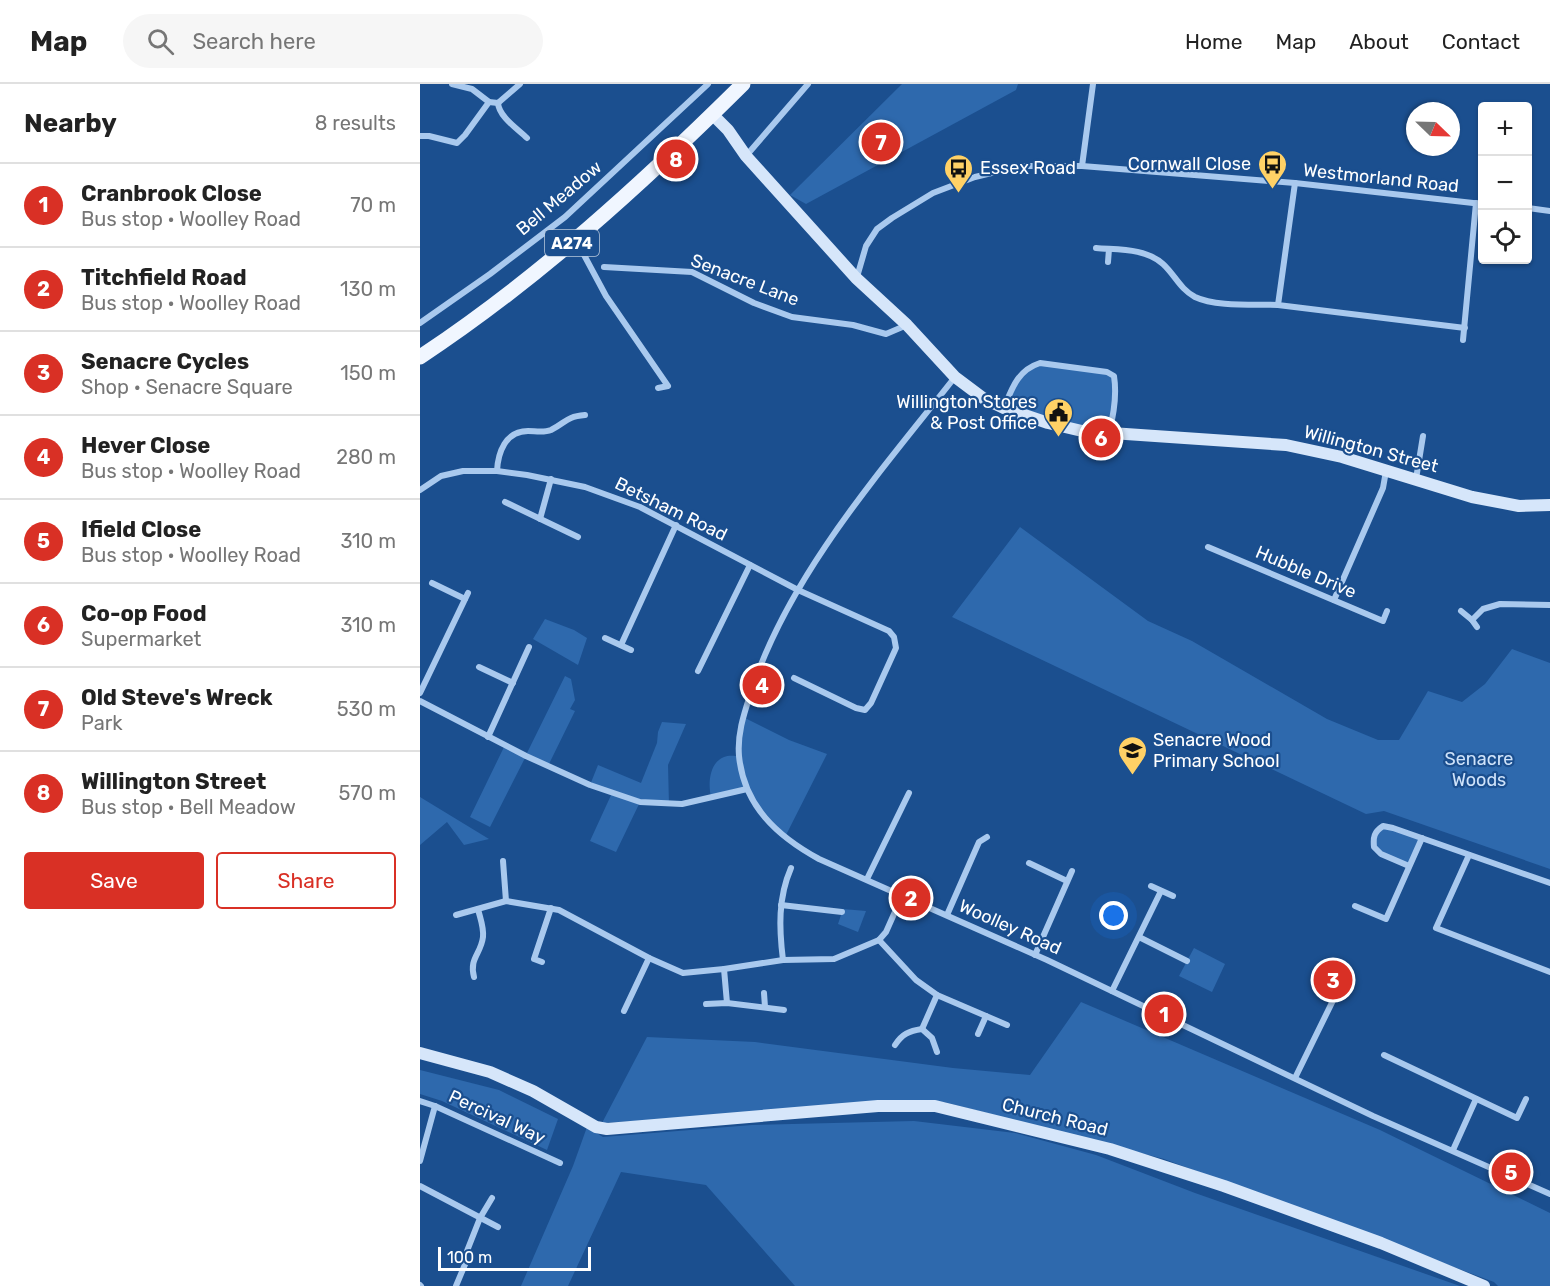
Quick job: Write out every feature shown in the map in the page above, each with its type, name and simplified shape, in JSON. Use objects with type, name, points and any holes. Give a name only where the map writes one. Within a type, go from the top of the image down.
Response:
[{"type":"main road","name":"A274","points":[[420,357],[530,277],[576,240],[743,84]]},
{"type":"street","points":[[452,84],[473,86],[489,102],[498,103],[520,84]]},
{"type":"street","name":"Bell Meadow","points":[[420,323],[565,217],[708,84]]},
{"type":"street","points":[[746,156],[808,84]]},
{"type":"street","points":[[1082,166],[1093,84]]},
{"type":"street","points":[[420,136],[457,142],[465,135],[489,102]]},
{"type":"street","points":[[498,103],[502,114],[528,138]]},
{"type":"street","name":"Willington Street","points":[[712,114],[728,130],[746,156],[856,278],[907,325],[955,377],[983,398],[1004,408],[1082,431],[1286,445],[1342,457],[1472,497],[1519,506],[1550,505]]},
{"type":"street","name":"Westmorland Road","points":[[856,278],[866,246],[877,229],[933,193],[975,177],[1021,166],[1082,166],[1295,183],[1478,204]]},
{"type":"street","points":[[1278,305],[1295,183]]},
{"type":"street","points":[[1532,209],[1550,211]]},
{"type":"street","points":[[1463,340],[1478,210]]},
{"type":"street","points":[[576,240],[606,296],[668,386],[658,388]]},
{"type":"street","points":[[1096,248],[1137,251],[1150,255],[1162,264],[1180,287],[1208,302],[1278,305],[1465,328]]},
{"type":"street","points":[[1108,262],[1109,249]]},
{"type":"street","name":"Senacre Lane","points":[[604,267],[692,272],[754,303],[792,316],[854,325],[886,334],[907,325]]},
{"type":"street","points":[[1004,408],[1016,381],[1030,367],[1040,363],[1107,372],[1114,376],[1115,384],[1115,413],[1109,433]]},
{"type":"street","name":"Woolley Road","points":[[955,377],[860,498],[798,590],[760,664],[739,736],[740,756],[747,789],[760,814],[785,837],[819,859],[1035,955],[1373,1116],[1550,1194]]},
{"type":"street","points":[[497,471],[501,449],[512,435],[524,431],[549,431],[570,417],[585,415]]},
{"type":"street","points":[[1416,479],[1423,436]]},
{"type":"street","points":[[1334,600],[1383,488],[1386,470]]},
{"type":"street","name":"Betsham Road","points":[[420,490],[441,476],[463,471],[497,471],[552,479],[613,496],[676,525],[798,590],[889,631],[894,637],[896,648],[871,703],[865,710],[856,708],[794,678]]},
{"type":"street","points":[[540,519],[552,479]]},
{"type":"street","points":[[505,502],[578,537]]},
{"type":"street","points":[[621,645],[676,525]]},
{"type":"street","name":"Hubble Drive","points":[[1208,547],[1383,621],[1387,612]]},
{"type":"street","points":[[698,671],[750,565]]},
{"type":"street","points":[[420,693],[466,596],[432,583]]},
{"type":"street","points":[[1472,620],[1483,609],[1500,604],[1550,605]]},
{"type":"street","points":[[1461,611],[1477,627]]},
{"type":"street","points":[[605,638],[631,650]]},
{"type":"street","points":[[488,737],[529,646]]},
{"type":"street","points":[[479,667],[513,683]]},
{"type":"street","points":[[420,701],[488,737],[590,785],[640,802],[682,804],[747,789]]},
{"type":"street","points":[[867,879],[909,793]]},
{"type":"street","points":[[1409,866],[1381,854],[1374,847],[1373,840],[1376,831],[1383,826],[1393,828],[1550,884]]},
{"type":"street","points":[[947,915],[979,842],[987,837]]},
{"type":"street","points":[[1355,906],[1386,919],[1422,838]]},
{"type":"street","points":[[1469,855],[1436,928],[1550,972]]},
{"type":"street","points":[[503,861],[506,901]]},
{"type":"street","points":[[1029,863],[1067,881]]},
{"type":"street","points":[[783,960],[779,930],[781,906],[784,885],[791,868]]},
{"type":"street","points":[[1035,955],[1072,871]]},
{"type":"street","points":[[1151,886],[1173,896]]},
{"type":"street","points":[[1112,991],[1161,891]]},
{"type":"street","points":[[456,915],[506,901],[551,908],[683,973],[783,960],[834,959],[879,940],[886,932],[902,896]]},
{"type":"street","points":[[781,906],[842,912]]},
{"type":"street","points":[[542,962],[534,959],[551,908]]},
{"type":"street","points":[[474,977],[471,966],[483,939],[483,926],[477,909]]},
{"type":"street","points":[[1139,937],[1187,961]]},
{"type":"street","points":[[879,940],[916,980],[937,995],[1007,1025]]},
{"type":"street","points":[[624,1011],[649,958]]},
{"type":"street","points":[[724,969],[727,1003]]},
{"type":"street","points":[[1295,1078],[1346,974]]},
{"type":"street","points":[[764,993],[765,1007]]},
{"type":"street","points":[[922,1029],[937,995]]},
{"type":"street","points":[[706,1004],[727,1003],[784,1010]]},
{"type":"street","points":[[978,1034],[986,1016]]},
{"type":"street","points":[[895,1046],[900,1038],[909,1031],[922,1029]]},
{"type":"street","points":[[922,1029],[932,1038],[937,1052]]},
{"type":"street","name":"Church Road","points":[[420,1053],[490,1072],[533,1091],[596,1127],[606,1129],[878,1106],[935,1106],[1110,1149],[1224,1186],[1381,1243],[1484,1286]]},
{"type":"street","points":[[1384,1055],[1517,1118],[1526,1099]]},
{"type":"street","points":[[1453,1150],[1476,1099]]},
{"type":"street","name":"Percival Way","points":[[420,1101],[560,1163]]},
{"type":"street","points":[[420,1161],[435,1106]]},
{"type":"street","points":[[420,1186],[498,1227]]},
{"type":"street","points":[[467,1251],[480,1218],[492,1198]]},
{"type":"street","points":[[456,1286],[466,1262]]},
{"type":"green space","points":[[902,84],[1018,84],[1016,90],[806,204],[790,195]]},
{"type":"green space","points":[[1040,363],[1114,376],[1109,433],[1004,408],[1016,380]]},
{"type":"green space","name":"Senacre Woods","points":[[1020,527],[1148,621],[1192,641],[1327,719],[1378,740],[1399,740],[1428,691],[1462,702],[1485,684],[1512,649],[1550,663],[1550,869],[1384,811],[1366,814],[952,617]]},
{"type":"green space","points":[[545,619],[574,630],[587,638],[578,665],[533,639]]},
{"type":"green space","points":[[565,676],[571,679],[575,700],[570,709],[575,711],[548,766],[526,756],[490,827],[470,817],[505,745],[526,755]]},
{"type":"green space","points":[[743,717],[789,740],[827,754],[785,837],[771,825],[747,789],[711,797],[710,780],[715,764],[726,756],[739,756]]},
{"type":"green space","points":[[662,722],[686,724],[668,765],[669,805],[640,802],[616,852],[590,841],[612,793],[590,785],[598,765],[641,783],[657,743]]},
{"type":"green space","points":[[420,797],[489,839],[464,845],[447,822],[420,845]]},
{"type":"green space","points":[[1383,826],[1422,838],[1409,866],[1374,847],[1376,831]]},
{"type":"green space","points":[[843,909],[866,911],[858,932],[838,924]]},
{"type":"green space","points":[[1194,948],[1225,964],[1212,992],[1179,976]]},
{"type":"green space","points":[[1081,1002],[1380,1130],[1550,1213],[1550,1286],[1498,1286],[1494,1282],[1164,1159],[944,1102],[602,1123],[647,1037],[755,1042],[953,1068],[1030,1075]]},
{"type":"green space","points":[[420,1070],[499,1090],[558,1119],[547,1150],[442,1101],[420,1094]]},
{"type":"green space","points":[[914,1121],[1015,1133],[1096,1155],[1195,1193],[1460,1286],[795,1286],[706,1185],[621,1172],[568,1286],[521,1286],[573,1166],[587,1127],[603,1137],[752,1125]]},
{"type":"place","name":"Old Steve's Wreck","points":[[881,142]]},
{"type":"place","name":"Willington Street","points":[[676,159]]},
{"type":"place","name":"Cornwall Close","points":[[1272,190]]},
{"type":"place","name":"Essex Road","points":[[959,194]]},
{"type":"place","name":"Willington Stores & Post Office","points":[[1058,438]]},
{"type":"place","name":"Co-op Food","points":[[1101,438]]},
{"type":"place","name":"Hever Close","points":[[762,685]]},
{"type":"place","name":"Senacre Wood Primary School","points":[[1132,776]]},
{"type":"place","name":"Titchfield Road","points":[[911,898]]},
{"type":"place","name":"Senacre Cycles","points":[[1333,980]]},
{"type":"place","name":"Cranbrook Close","points":[[1164,1014]]},
{"type":"place","name":"Ifield Close","points":[[1511,1172]]}]
